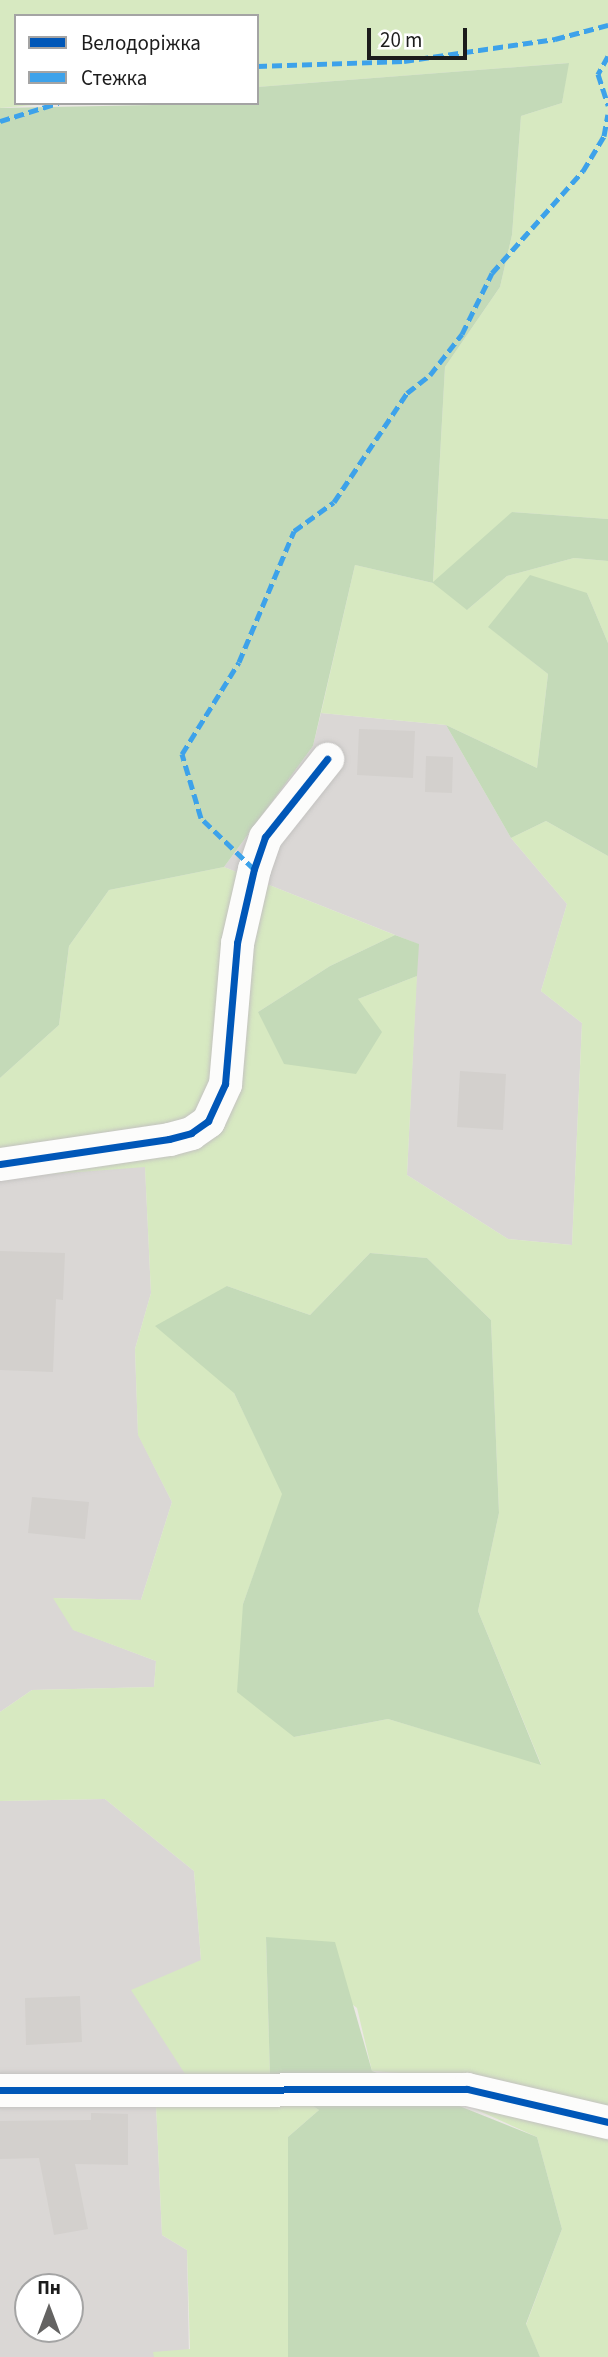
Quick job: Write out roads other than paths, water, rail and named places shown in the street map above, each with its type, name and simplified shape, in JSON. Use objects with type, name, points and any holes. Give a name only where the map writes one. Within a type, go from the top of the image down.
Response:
[{"type":"street","points":[[0,1164],[169,1139],[191,1133],[208,1121],[225,1084],[237,943],[254,869],[265,837],[327,760]]},
{"type":"street","points":[[0,2090],[467,2089],[608,2122]]}]
